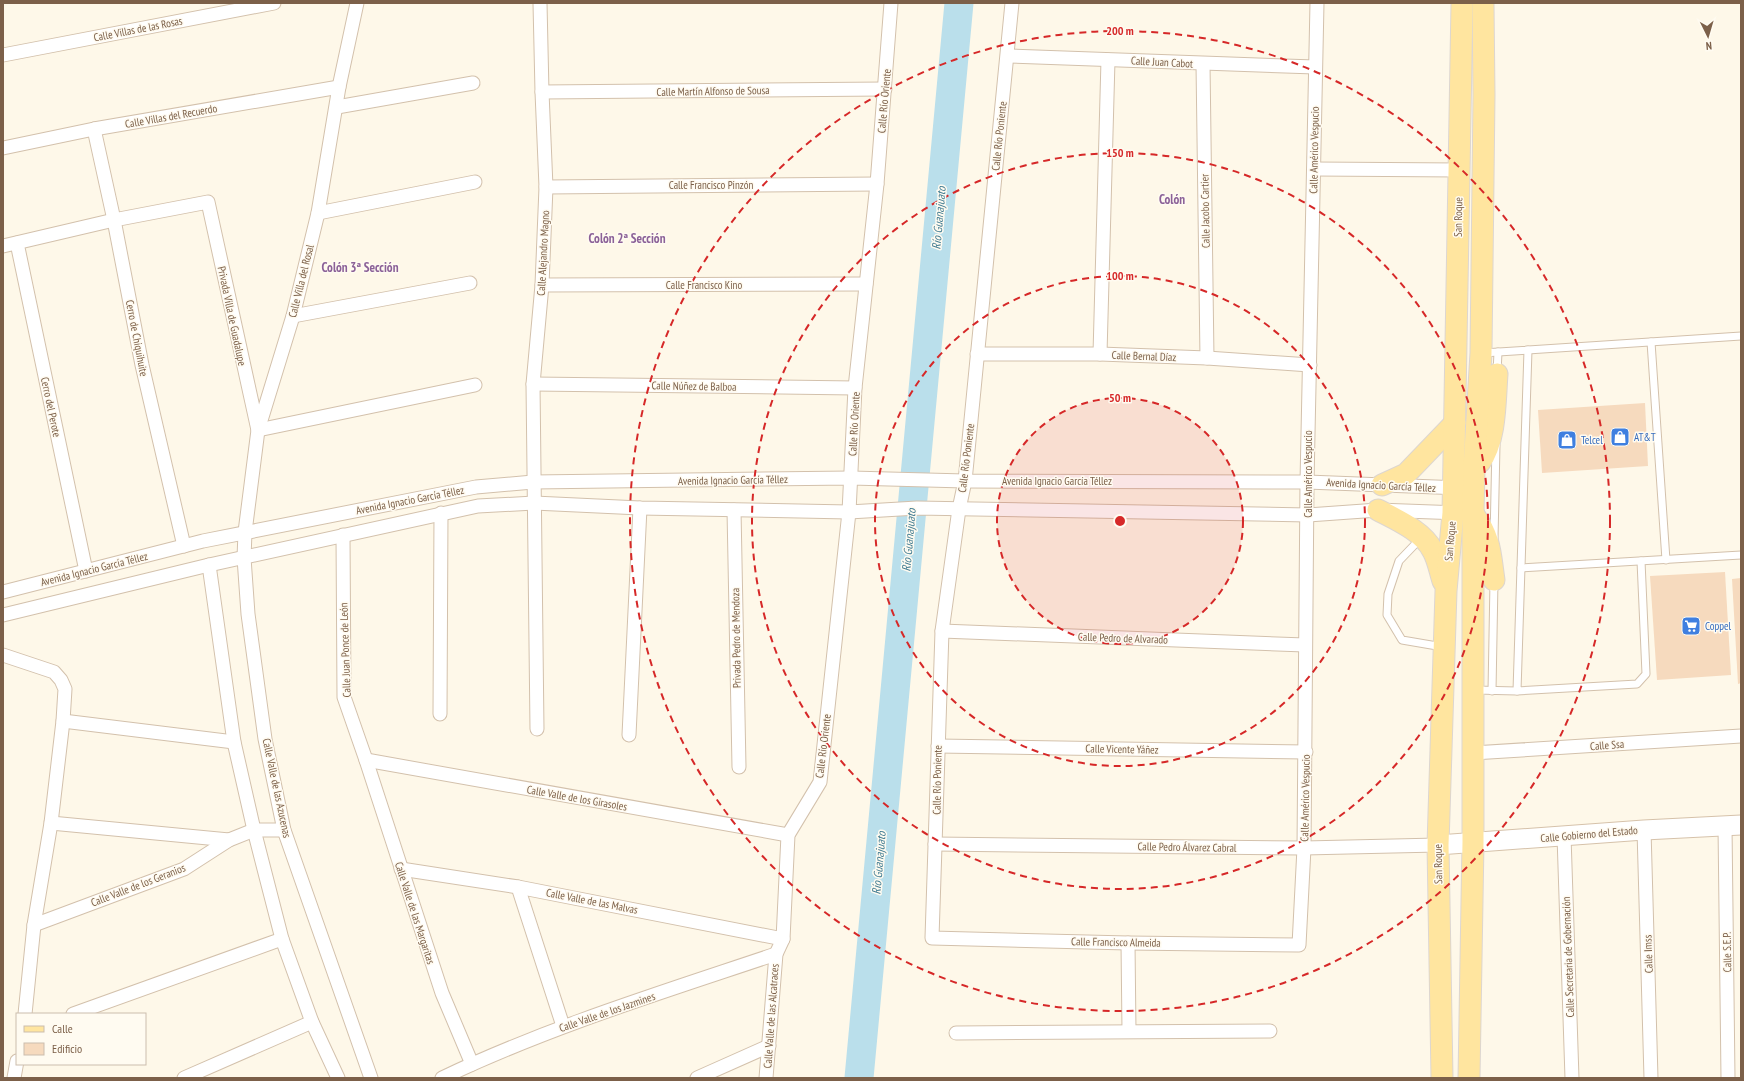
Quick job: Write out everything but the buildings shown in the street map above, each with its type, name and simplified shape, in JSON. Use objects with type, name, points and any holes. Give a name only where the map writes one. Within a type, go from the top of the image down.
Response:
[{"type":"main road","name":"San Roque","points":[[1462,3],[1455,423],[1452,489],[1463,514],[1482,691],[1473,753],[1469,1078]]},
{"type":"main road","name":"San Roque","points":[[1442,1078],[1438,845],[1446,592],[1463,514],[1474,478],[1490,352],[1483,3]]},
{"type":"main road","points":[[1474,478],[1492,433],[1497,374]]},
{"type":"main road","points":[[1382,484],[1406,474],[1455,423]]},
{"type":"main road","points":[[1378,510],[1406,525],[1422,537],[1433,551],[1446,592]]},
{"type":"main road","points":[[1463,514],[1484,530],[1489,544],[1494,580]]},
{"type":"street","name":"Calle Villas de las Rosas","points":[[3,55],[274,3]]},
{"type":"street","name":"Calle Villa del Rosal","points":[[244,558],[245,532],[258,430],[293,316],[318,213],[337,107],[339,87],[357,3]]},
{"type":"street","name":"Calle Alejandro Magno","points":[[537,729],[533,384],[542,285],[546,187],[540,3]]},
{"type":"street","name":"Calle Río Oriente","points":[[788,835],[820,782],[849,512],[855,388],[877,184],[892,3]]},
{"type":"street","name":"Calle Río Poniente","points":[[932,938],[942,631],[977,354],[1008,56],[1012,3]]},
{"type":"street","name":"Calle Américo Vespucio","points":[[1299,945],[1304,848],[1306,752],[1305,645],[1308,515],[1307,482],[1317,3]]},
{"type":"street","name":"Calle Juan Cabot","points":[[1008,56],[1315,67]]},
{"type":"street","points":[[1100,354],[1108,60]]},
{"type":"street","name":"Calle Jacobo Cartier","points":[[1203,64],[1207,358]]},
{"type":"street","points":[[337,107],[474,83]]},
{"type":"street","name":"Calle Villas del Recuerdo","points":[[3,148],[94,129],[339,87]]},
{"type":"street","name":"Calle Martín Alfonso de Sousa","points":[[542,92],[885,89]]},
{"type":"street","name":"Cerro de Chiquihuite","points":[[94,129],[114,220],[142,365],[184,546]]},
{"type":"street","points":[[1314,169],[1459,170]]},
{"type":"street","points":[[318,213],[475,182]]},
{"type":"street","name":"Calle Francisco Pinzón","points":[[546,187],[877,184]]},
{"type":"street","name":"Privada Villa de Guadalupe","points":[[114,220],[208,202],[258,430]]},
{"type":"street","points":[[3,246],[114,220]]},
{"type":"street","name":"Cerro del Perote","points":[[17,243],[86,571]]},
{"type":"street","points":[[293,316],[470,282]]},
{"type":"street","name":"Calle Francisco Kino","points":[[542,285],[866,284]]},
{"type":"street","name":"Calle Bernal Díaz","points":[[977,354],[1100,354],[1207,358],[1310,365]]},
{"type":"street","name":"Calle Núñez de Balboa","points":[[533,384],[855,388]]},
{"type":"street","points":[[258,430],[475,385]]},
{"type":"street","name":"Avenida Ignacio García Téllez","points":[[3,592],[245,532],[476,487],[533,482],[865,478],[1307,482],[1382,484],[1452,489],[1474,478]]},
{"type":"street","name":"Avenida Ignacio García Téllez","points":[[3,614],[209,565],[478,506],[534,503],[640,508],[849,512],[917,508],[1308,515],[1378,510],[1463,514]]},
{"type":"street","points":[[629,735],[640,508]]},
{"type":"street","name":"Privada Pedro de Mendoza","points":[[734,510],[739,767]]},
{"type":"street","points":[[440,714],[441,513]]},
{"type":"street","name":"Calle Juan Ponce de León","points":[[342,535],[344,697],[366,760]]},
{"type":"street","name":"Calle Valle de las Azucenas","points":[[244,558],[248,614],[265,739],[284,830],[371,1078]]},
{"type":"street","points":[[209,565],[234,742],[254,830],[282,939],[312,1022],[338,1078]]},
{"type":"street","name":"Calle Pedro de Alvarado","points":[[942,631],[1305,645]]},
{"type":"street","points":[[3,655],[54,672],[62,680],[65,689],[63,721],[51,823],[34,925],[25,1013]]},
{"type":"street","points":[[63,721],[234,742]]},
{"type":"street","name":"Calle Ssa","points":[[1473,753],[1741,736]]},
{"type":"street","name":"Calle Vicente Yáñez","points":[[938,746],[1306,752]]},
{"type":"street","name":"Calle Valle de los Girasoles","points":[[366,760],[788,835]]},
{"type":"street","name":"Calle Valle de las Margaritas","points":[[366,760],[442,993],[472,1064]]},
{"type":"street","points":[[51,823],[229,840]]},
{"type":"street","name":"Calle Gobierno del Estado","points":[[1438,845],[1644,830],[1733,826]]},
{"type":"street","name":"Calle S.E.P.","points":[[1728,1078],[1733,826]]},
{"type":"street","name":"Calle Valle de los Geranios","points":[[34,925],[184,869],[229,840],[254,830],[284,830]]},
{"type":"street","name":"Calle Imss","points":[[1644,830],[1651,1078]]},
{"type":"street","name":"Calle Valle de las Alcatraces","points":[[766,1078],[776,954],[783,939],[788,835]]},
{"type":"street","name":"Calle Secretaria de Gobernación","points":[[1564,836],[1572,1078]]},
{"type":"street","name":"Calle Pedro Álvarez Cabral","points":[[935,844],[1304,848],[1438,845]]},
{"type":"street","name":"Calle Valle de las Malvas","points":[[401,869],[518,887],[783,939]]},
{"type":"street","points":[[518,887],[563,1026]]},
{"type":"street","name":"Calle Francisco Almeida","points":[[932,938],[1128,943],[1299,945]]},
{"type":"street","points":[[76,1013],[282,939]]},
{"type":"street","points":[[1128,943],[1129,1032]]},
{"type":"street","name":"Calle Valle de los Jazmines","points":[[442,1078],[563,1026],[776,954]]},
{"type":"street","points":[[184,1078],[312,1022]]},
{"type":"street","points":[[956,1033],[1270,1031]]},
{"type":"street","points":[[697,1078],[768,1046]]},
{"type":"street","points":[[14,1078],[16,1065]]},
{"type":"lane","points":[[1640,561],[1646,674],[1637,684],[1517,691],[1482,691],[1494,580],[1497,374],[1490,352],[1741,336]]},
{"type":"lane","points":[[1651,342],[1666,560]]},
{"type":"lane","points":[[1517,691],[1528,350]]},
{"type":"lane","points":[[1422,537],[1399,561],[1388,594],[1387,615],[1402,640],[1444,647]]},
{"type":"lane","points":[[1521,568],[1741,556]]},
{"type":"waterway","name":"Río Guanajuato","points":[[859,1078],[959,3]]},
{"type":"place","name":"AT&T","points":[[1620,437]]},
{"type":"place","name":"Telcel","points":[[1567,440]]},
{"type":"place","name":"Coppel","points":[[1691,626]]},
{"type":"district","name":"Colón","points":[[1172,199]]},
{"type":"district","name":"Colón 2ª Sección","points":[[627,238]]},
{"type":"district","name":"Colón 3ª Sección","points":[[360,267]]}]
